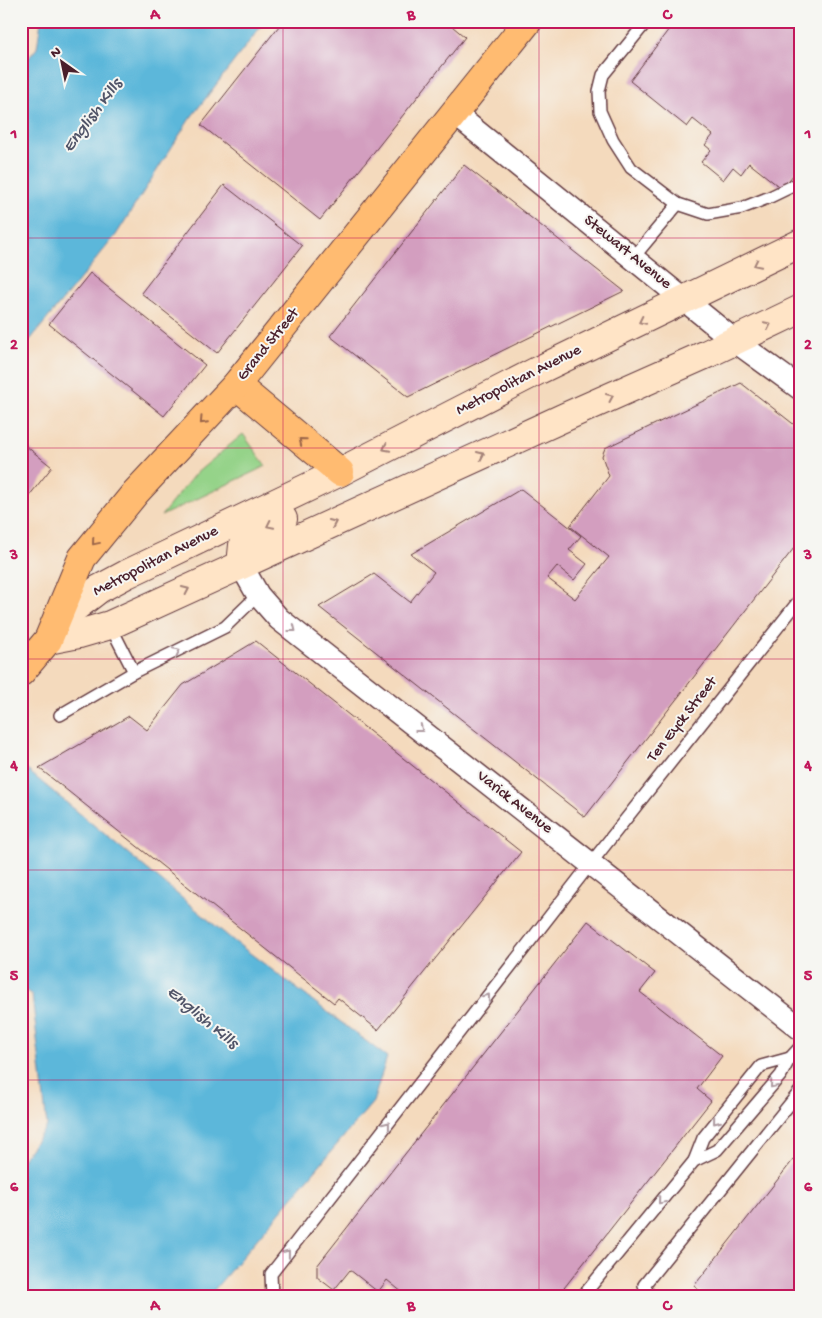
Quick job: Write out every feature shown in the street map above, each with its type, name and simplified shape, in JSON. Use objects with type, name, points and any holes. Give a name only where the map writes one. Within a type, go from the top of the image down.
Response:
[{"type":"main road","name":"Grand Street","points":[[21,672],[48,640],[82,558],[136,492],[236,385],[528,21]]},
{"type":"main road","name":"Metropolitan Avenue","points":[[48,640],[73,609],[99,589],[340,472],[539,370],[801,243]]},
{"type":"main road","points":[[48,640],[110,625],[735,341],[801,309]]},
{"type":"main road","points":[[241,565],[243,544],[252,534],[407,457],[539,370]]},
{"type":"main road","points":[[236,385],[340,472]]},
{"type":"street","name":"Stewart Avenue","points":[[455,114],[735,341],[801,389]]},
{"type":"street","name":"Varick Avenue","points":[[241,565],[258,595],[279,619],[801,1029]]},
{"type":"lane","points":[[648,21],[603,75],[599,91],[600,111],[613,140],[631,168],[678,204],[708,214],[742,208],[801,182]]},
{"type":"lane","points":[[633,258],[678,204]]},
{"type":"lane","points":[[60,715],[134,672],[225,627],[258,595]]},
{"type":"lane","name":"Ten Eyck Street","points":[[272,1297],[271,1274],[591,863],[801,598]]},
{"type":"lane","points":[[110,625],[134,672]]},
{"type":"lane","points":[[694,1161],[717,1150],[781,1075],[790,1058],[801,1046]]},
{"type":"lane","points":[[582,1297],[694,1161],[703,1138],[761,1066],[790,1058]]},
{"type":"lane","points":[[650,1297],[644,1285],[801,1090]]},
{"type":"green space","points":[[243,434],[266,466],[161,516],[194,475]]},
{"type":"water","name":"English Kills","points":[[41,21],[265,21],[189,120],[116,235],[21,351],[21,67],[37,48]]},
{"type":"water","name":"English Kills","points":[[21,765],[234,941],[387,1057],[373,1102],[208,1297],[21,1297],[21,1161],[47,1126],[32,995],[21,987]]},
{"type":"building","points":[[283,21],[446,21],[465,37],[320,220],[201,125]]},
{"type":"building","points":[[675,21],[801,21],[801,165],[782,189],[749,163],[741,174],[733,167],[723,180],[701,162],[711,150],[705,145],[713,135],[693,119],[687,127],[630,81]]},
{"type":"building","points":[[464,165],[624,291],[408,397],[330,336]]},
{"type":"building","points":[[224,185],[302,246],[217,353],[141,293]]},
{"type":"building","points":[[90,273],[205,365],[164,416],[49,324]]},
{"type":"building","points":[[741,383],[801,430],[801,539],[585,817],[319,607],[374,574],[410,602],[434,572],[411,554],[521,489],[581,536],[569,550],[587,564],[574,580],[557,566],[547,578],[575,599],[609,557],[570,526],[609,476],[602,456],[605,448]]},
{"type":"building","points":[[21,442],[52,467],[21,506]]},
{"type":"building","points":[[256,641],[521,852],[378,1030],[338,998],[334,1003],[39,768],[129,716],[147,730],[183,685]]},
{"type":"building","points":[[588,921],[655,973],[640,992],[722,1056],[697,1089],[711,1101],[557,1297],[408,1297],[387,1280],[378,1292],[350,1270],[334,1290],[317,1277],[317,1266]]},
{"type":"building","points":[[801,1150],[801,1297],[707,1297],[694,1286]]}]
